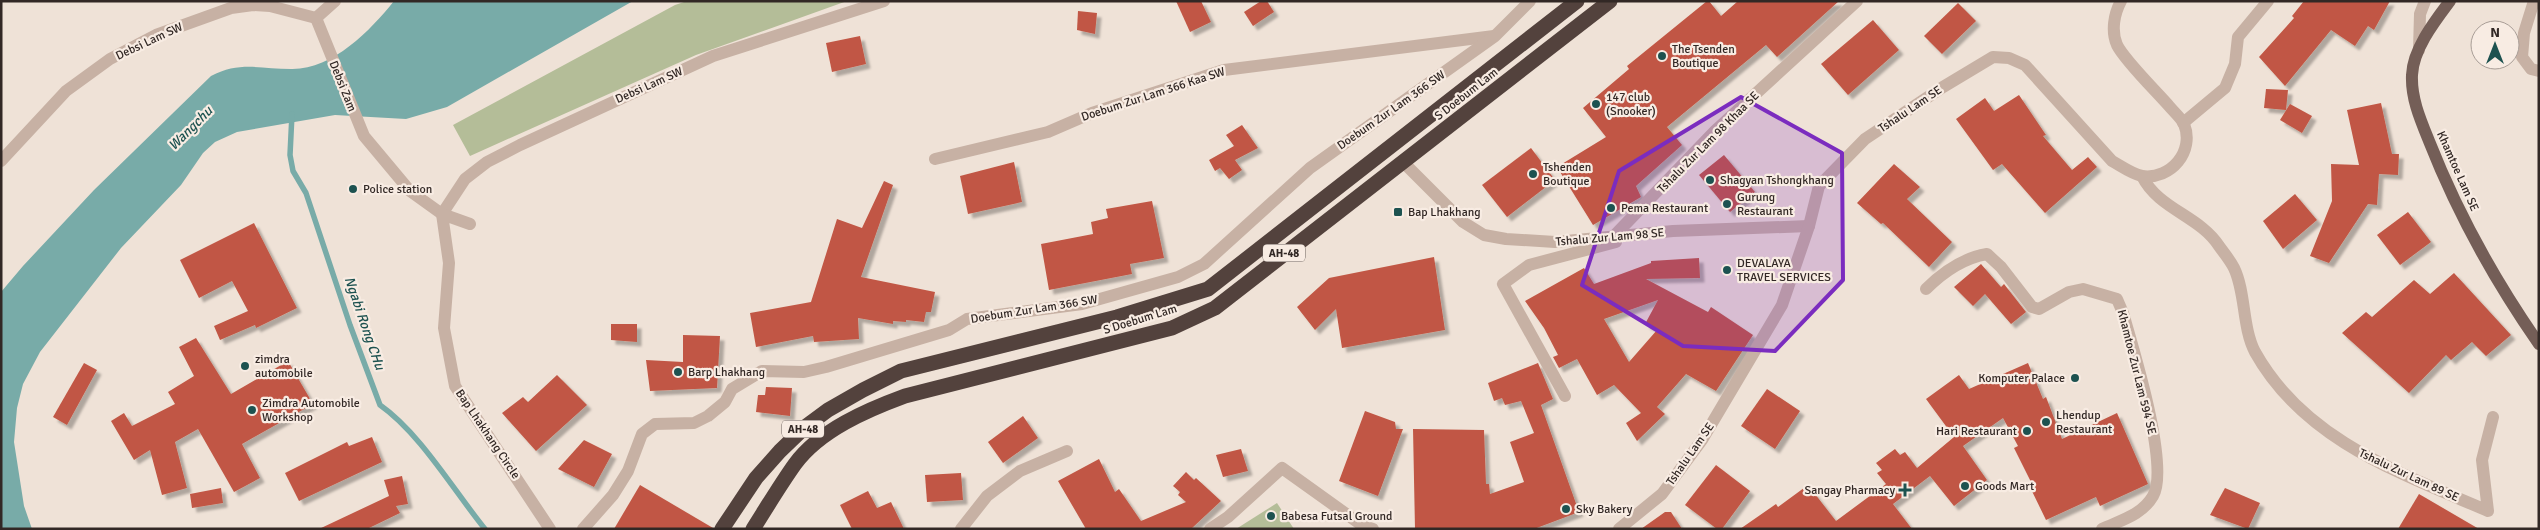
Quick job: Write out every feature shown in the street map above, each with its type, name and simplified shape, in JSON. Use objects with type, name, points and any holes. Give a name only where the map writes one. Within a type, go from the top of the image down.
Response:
[{"type":"highway","name":"S Doebum Lam","points":[[722,529],[756,478],[805,427],[828,410],[901,371],[1126,314],[1208,289],[1577,1]]},
{"type":"highway","name":"S Doebum Lam","points":[[753,528],[796,463],[819,440],[872,408],[905,396],[1172,328],[1215,308],[1610,1]]},
{"type":"main road","name":"Khamtoe Lam SE","points":[[2450,1],[2436,20],[2419,51],[2412,73],[2414,97],[2437,162],[2466,222],[2520,317],[2539,344]]},
{"type":"street","points":[[316,18],[335,1]]},
{"type":"street","name":"Debsi Lam SW","points":[[442,214],[465,179],[487,162],[520,144],[713,56],[884,1]]},
{"type":"street","name":"Doebum Zur Lam 366 SW","points":[[583,529],[613,495],[628,471],[642,434],[655,424],[694,423],[708,416],[725,402],[732,389],[762,371],[804,372],[826,367],[948,330],[967,319],[1082,304],[1178,277],[1204,264],[1310,168],[1495,36],[1530,1]]},
{"type":"street","name":"Tshalu Zur Lam 98 Khaa SE","points":[[1614,236],[1715,131],[1856,1]]},
{"type":"street","points":[[2121,1],[2116,11],[2114,26],[2118,46],[2183,123],[2186,145],[2182,159],[2171,169],[2155,175],[2142,176]]},
{"type":"street","points":[[2183,123],[2225,88],[2235,64],[2238,37],[2268,1]]},
{"type":"street","points":[[2419,51],[2420,14],[2425,1]]},
{"type":"street","points":[[2534,1],[2524,33],[2522,57],[2531,69],[2539,71]]},
{"type":"street","name":"Debsi Lam SW","points":[[1,162],[66,91],[110,59],[156,35],[231,8],[252,5],[270,6],[316,18]]},
{"type":"street","name":"Debsi Zam","points":[[316,18],[364,136],[410,191],[442,214]]},
{"type":"street","name":"Doebum Zur Lam 366 Kaa SW","points":[[935,159],[1048,132],[1092,113],[1224,70],[1495,36]]},
{"type":"street","name":"Tshalu Lam SE","points":[[1619,529],[1662,494],[1702,440],[1782,305],[1809,226],[1819,186],[1865,139],[1943,87],[1993,57],[2009,58],[2025,65],[2112,161],[2142,176]]},
{"type":"street","name":"Tshalu Zur Lam 98 SE","points":[[1403,162],[1463,222],[1484,235],[1527,242],[1554,242],[1645,234],[1809,226]]},
{"type":"street","name":"Tshalu Zur Lam 89 SE","points":[[2142,176],[2148,189],[2213,236],[2234,269],[2254,350],[2275,383],[2303,413],[2349,448],[2400,473],[2488,511],[2482,460],[2493,417]]},
{"type":"street","points":[[442,214],[470,224]]},
{"type":"street","name":"Bap Lhakhang Circle","points":[[442,214],[449,263],[444,328],[454,386],[550,529]]},
{"type":"street","points":[[1565,396],[1504,284],[1529,265],[1645,234]]},
{"type":"street","name":"Khamtoe Zur Lam 594 SE","points":[[1926,289],[1938,277],[1967,259],[1987,254],[2001,267],[2032,307],[2039,309],[2069,292],[2082,289],[2117,299],[2124,313],[2152,423],[2156,488],[2142,509],[2127,519],[2102,529]]},
{"type":"street","points":[[961,529],[987,496],[1020,471],[1067,451]]},
{"type":"street","points":[[1210,529],[1228,517],[1282,468],[1363,526],[1373,529]]},
{"type":"highlighted area","points":[[1741,97],[1842,153],[1843,280],[1775,351],[1683,346],[1582,285],[1619,171]]},
{"type":"green space","points":[[687,1],[847,1],[696,55],[470,156],[453,125],[675,5]]},
{"type":"green space","name":"Babesa Futsal Ground","points":[[1277,503],[1294,529],[1236,529]]},
{"type":"water","name":"Wangchu","points":[[394,1],[633,1],[447,107],[406,119],[335,115],[237,132],[215,142],[203,153],[181,185],[121,248],[40,352],[23,384],[17,408],[14,442],[24,506],[32,529],[1,529],[1,292],[94,190],[211,76],[221,71],[241,67],[291,69],[306,68],[321,63],[349,47],[362,36]]},
{"type":"building","points":[[1176,1],[1201,1],[1211,22],[1190,32]]},
{"type":"building","points":[[1261,1],[1267,1],[1274,12],[1253,26],[1244,12]]},
{"type":"building","points":[[1707,1],[1721,16],[1738,1],[1839,1],[1777,57],[1766,45],[1667,127],[1682,145],[1636,186],[1641,197],[1593,225],[1557,167],[1606,137],[1583,108],[1629,69],[1627,66]]},
{"type":"building","points":[[2304,1],[2390,1],[2374,30],[2368,26],[2355,46],[2331,30],[2285,86],[2259,57],[2294,18],[2292,16]]},
{"type":"building","points":[[1958,3],[1976,21],[1942,54],[1924,36]]},
{"type":"building","points":[[1078,11],[1097,13],[1095,34],[1077,30]]},
{"type":"building","points":[[1873,20],[1899,50],[1848,95],[1821,64]]},
{"type":"building","points":[[860,36],[866,64],[832,72],[826,43]]},
{"type":"building","points":[[2266,89],[2288,90],[2286,110],[2264,108]]},
{"type":"building","points":[[2019,95],[2046,135],[2043,136],[2072,170],[2088,157],[2097,167],[2045,213],[2002,164],[1993,170],[1956,119],[1985,98],[1994,111]]},
{"type":"building","points":[[2381,103],[2392,154],[2399,154],[2398,175],[2379,174],[2377,205],[2368,204],[2329,263],[2310,256],[2332,201],[2331,164],[2359,165],[2347,110]]},
{"type":"building","points":[[2290,104],[2312,116],[2302,133],[2280,120]]},
{"type":"building","points":[[1242,125],[1258,148],[1235,160],[1242,170],[1229,179],[1220,168],[1215,171],[1209,160],[1234,146],[1226,135]]},
{"type":"building","points":[[1531,148],[1555,180],[1507,217],[1482,185]]},
{"type":"building","points":[[1724,155],[1755,192],[1730,212],[1699,175]]},
{"type":"building","points":[[1014,162],[1022,202],[968,214],[960,176]]},
{"type":"building","points":[[1894,164],[1920,187],[1907,199],[1952,242],[1929,267],[1883,223],[1881,224],[1857,203]]},
{"type":"building","points":[[884,181],[893,185],[861,277],[935,292],[931,312],[926,312],[924,322],[906,320],[906,322],[893,321],[893,324],[858,318],[859,339],[814,342],[813,336],[756,347],[750,313],[811,302],[837,219],[862,228]]},
{"type":"building","points":[[2295,194],[2317,220],[2283,249],[2263,221]]},
{"type":"building","points":[[1152,201],[1164,258],[1130,264],[1132,274],[1049,290],[1041,244],[1093,234],[1091,222],[1108,218],[1106,209]]},
{"type":"building","points":[[2408,212],[2431,242],[2400,265],[2377,235]]},
{"type":"building","points":[[254,223],[297,308],[256,328],[255,325],[220,340],[214,326],[248,311],[232,281],[199,298],[180,260]]},
{"type":"building","points":[[1434,257],[1445,330],[1342,348],[1336,309],[1315,330],[1297,307],[1329,278]]},
{"type":"building","points":[[1699,258],[1700,278],[1646,279],[1708,312],[1711,307],[1753,335],[1716,391],[1686,374],[1657,407],[1665,414],[1637,441],[1626,423],[1641,413],[1614,385],[1597,395],[1577,359],[1559,368],[1553,357],[1558,355],[1544,328],[1525,301],[1584,268],[1594,284],[1651,263],[1651,261]],"holes":[[[1658,300],[1645,324],[1657,330],[1629,362],[1604,319]]]},
{"type":"building","points":[[1981,264],[2001,287],[2004,284],[2026,312],[2011,324],[1985,294],[1973,306],[1954,287]]},
{"type":"building","points":[[2454,273],[2511,335],[2486,356],[2472,342],[2451,360],[2446,355],[2409,393],[2342,333],[2366,312],[2372,317],[2414,280],[2430,294]]},
{"type":"building","points":[[611,324],[637,324],[637,342],[611,340]]},
{"type":"building","name":"Barp Lhakhang","points":[[683,335],[720,336],[717,388],[650,391],[646,360],[683,362]]},
{"type":"building","points":[[196,338],[231,394],[288,361],[313,404],[242,444],[260,478],[234,492],[198,429],[175,442],[187,488],[162,495],[150,450],[134,460],[111,421],[124,413],[132,426],[175,404],[168,392],[194,376],[179,347]]},
{"type":"building","points":[[84,363],[97,370],[67,425],[53,417]]},
{"type":"building","points":[[1538,363],[1553,399],[1541,405],[1579,512],[1534,529],[1415,529],[1413,429],[1484,430],[1486,484],[1489,484],[1490,494],[1524,482],[1510,442],[1534,433],[1521,401],[1505,405],[1502,398],[1494,401],[1488,383]]},
{"type":"building","points":[[2028,363],[2043,399],[2046,397],[2062,439],[2117,413],[2148,484],[2100,506],[2096,497],[2046,520],[2029,485],[2032,484],[2014,448],[2018,446],[2003,418],[1963,446],[1987,480],[1954,506],[1930,476],[1893,504],[1912,529],[1740,529],[1776,504],[1778,507],[1808,485],[1836,521],[1886,484],[1877,473],[1882,470],[1876,463],[1895,449],[1900,455],[1905,452],[1917,468],[1954,437],[1926,399],[1959,375],[1969,389]]},
{"type":"building","points":[[557,375],[587,405],[536,451],[502,413],[523,397],[528,402]]},
{"type":"building","points":[[766,387],[792,388],[790,416],[756,412],[758,395],[765,395]]},
{"type":"building","points":[[1767,389],[1800,411],[1775,449],[1741,426]]},
{"type":"building","points":[[1365,411],[1395,422],[1396,429],[1403,429],[1378,496],[1339,481]]},
{"type":"building","points":[[1023,416],[1038,438],[1003,463],[988,442]]},
{"type":"building","name":"Zimdra Automobile Workshop","points":[[372,437],[382,462],[299,501],[285,473],[347,442],[349,446]]},
{"type":"building","points":[[584,440],[612,454],[594,487],[558,469]]},
{"type":"building","points":[[1241,449],[1248,471],[1223,477],[1216,455]]},
{"type":"building","points":[[1099,459],[1115,492],[1119,489],[1141,521],[1186,502],[1178,495],[1180,492],[1173,486],[1186,472],[1194,480],[1196,478],[1221,501],[1191,529],[1086,529],[1058,481]]},
{"type":"building","points":[[1716,465],[1750,491],[1722,529],[1717,529],[1685,505]]},
{"type":"building","points":[[961,473],[963,500],[927,502],[925,475]]},
{"type":"building","points":[[402,476],[408,504],[396,506],[400,513],[367,529],[319,529],[389,496],[384,480]]},
{"type":"building","points":[[640,485],[713,528],[713,529],[614,529]]},
{"type":"building","points":[[221,488],[223,503],[192,508],[190,494]]},
{"type":"building","points":[[2225,488],[2260,503],[2248,529],[2210,515]]},
{"type":"building","points":[[868,491],[877,508],[891,502],[904,529],[852,529],[840,505]]},
{"type":"building","points":[[2419,494],[2479,529],[2398,529]]},
{"type":"building","points":[[1665,512],[1671,512],[1682,529],[1641,529]]},
{"type":"waterway","name":"Ngabi Rong CHu","points":[[292,114],[290,155],[293,171],[306,193],[350,325],[380,405],[395,417],[423,447],[485,529]]},
{"type":"place","name":"The Tsenden Boutique","points":[[1662,56]]},
{"type":"place","name":"147 club (Snooker)","points":[[1596,104]]},
{"type":"place","name":"Tshenden Boutique","points":[[1533,174]]},
{"type":"place","name":"Shagyan Tshongkhang","points":[[1710,180]]},
{"type":"place","name":"Police station","points":[[353,189]]},
{"type":"place","name":"Gurung Restaurant","points":[[1727,204]]},
{"type":"place","name":"Pema Restaurant","points":[[1611,208]]},
{"type":"place","name":"Bap Lhakhang","points":[[1398,212]]},
{"type":"place","name":"DEVALAYA TRAVEL SERVICES","points":[[1727,270]]},
{"type":"place","name":"zimdra automobile","points":[[245,366]]},
{"type":"place","name":"Barp Lhakhang","points":[[678,372]]},
{"type":"place","name":"Komputer Palace","points":[[2075,378]]},
{"type":"place","name":"Zimdra Automobile Workshop","points":[[252,410]]},
{"type":"place","name":"Lhendup Restaurant","points":[[2046,422]]},
{"type":"place","name":"Hari Restaurant","points":[[2027,431]]},
{"type":"place","name":"Goods Mart","points":[[1965,486]]},
{"type":"place","name":"Sangay Pharmacy","points":[[1905,490]]},
{"type":"place","name":"Sky Bakery","points":[[1566,509]]},
{"type":"place","name":"Babesa Futsal Ground","points":[[1271,516]]}]
